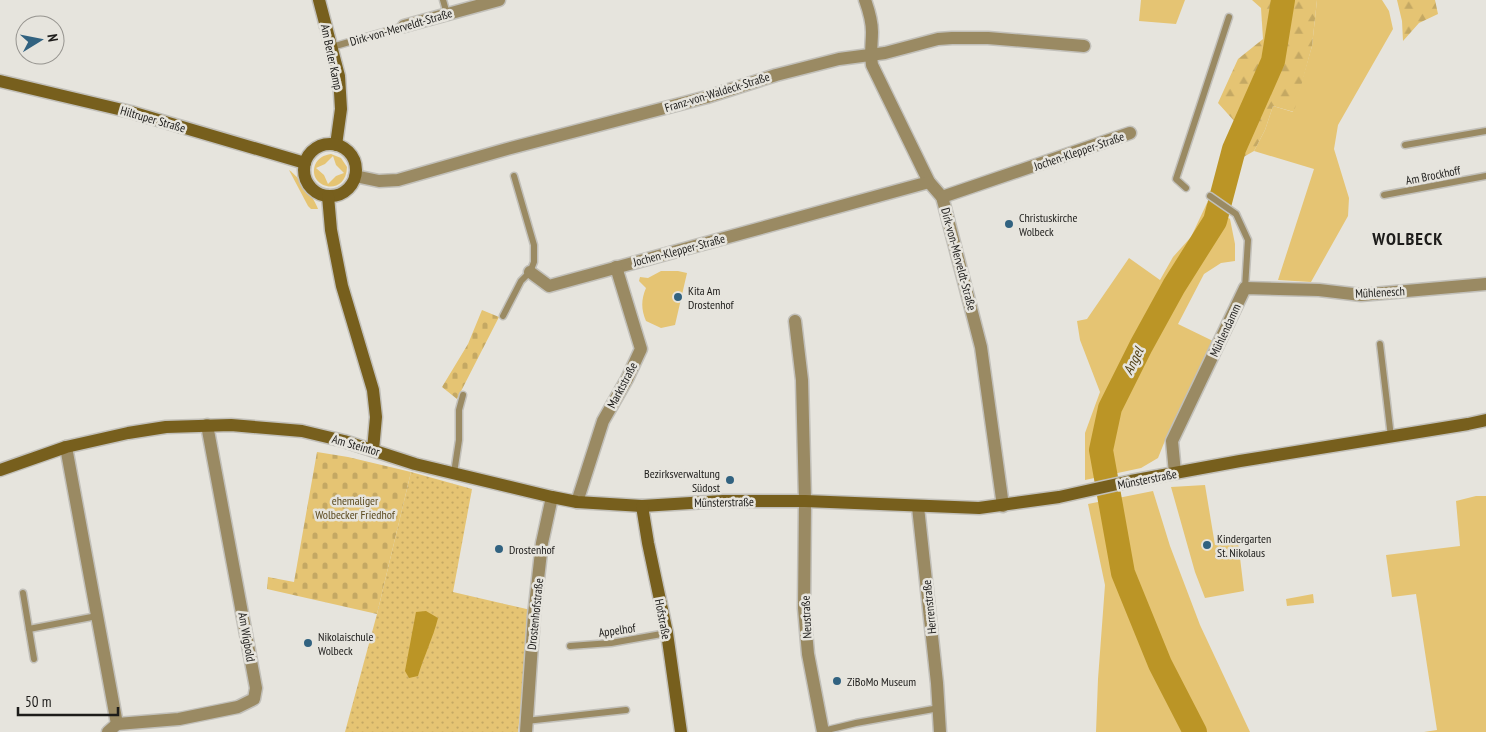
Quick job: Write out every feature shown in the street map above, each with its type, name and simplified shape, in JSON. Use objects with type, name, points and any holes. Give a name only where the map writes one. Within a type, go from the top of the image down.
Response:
[{"type":"street","name":"Am Berler Kamp","points":[[319,0],[332,46],[341,92],[341,109],[336,145]]},
{"type":"street","name":"Dirk-von-Merveldt-Straße","points":[[404,26],[499,0]]},
{"type":"street","name":"Dirk-von-Merveldt-Straße","points":[[865,0],[871,18],[870,55],[872,65],[929,182],[942,197],[981,347],[1003,506]]},
{"type":"street","name":"Franz-von-Waldeck-Straße","points":[[355,176],[379,181],[398,180],[506,149],[707,97],[776,75],[840,59],[885,53],[925,42],[952,38],[988,38],[1084,46]]},
{"type":"street","name":"Hiltruper Straße","points":[[0,81],[131,112],[305,163]]},
{"type":"street","name":"Jochen-Klepper-Straße","points":[[942,197],[1130,133]]},
{"type":"street","points":[[336,145],[350,153],[356,168],[355,176],[350,187],[345,192],[339,195],[328,196],[320,194],[308,184],[305,176],[305,163],[314,150],[322,146],[336,145]]},
{"type":"street","name":"Jochen-Klepper-Straße","points":[[530,272],[549,286],[929,182]]},
{"type":"street","points":[[328,196],[330,230],[342,286],[373,390],[376,417],[374,450]]},
{"type":"street","name":"Marktstraße","points":[[577,502],[603,421],[627,379],[641,349],[616,267]]},
{"type":"street","name":"Mühlenesch","points":[[1245,288],[1319,290],[1361,295],[1486,284]]},
{"type":"street","name":"Mühlendamm","points":[[1175,473],[1172,441],[1245,288]]},
{"type":"street","points":[[795,321],[802,380],[805,501]]},
{"type":"street","name":"Münsterstraße","points":[[642,506],[723,501],[805,501],[918,507],[979,508],[1003,506],[1175,473],[1486,420]]},
{"type":"street","name":"Am Steintor","points":[[0,470],[66,446],[128,433],[207,425],[254,426],[302,431],[374,450],[415,464],[552,497],[577,502],[642,506]]},
{"type":"street","name":"Am Wigbold","points":[[113,728],[179,719],[238,707],[254,699],[256,688],[207,425]]},
{"type":"street","points":[[66,446],[97,616],[113,728]]},
{"type":"street","name":"Drostenhofstraße","points":[[526,726],[534,615],[542,543],[552,497]]},
{"type":"street","name":"Neustraße","points":[[805,501],[804,608],[808,654],[823,732]]},
{"type":"street","name":"Hofstraße","points":[[642,506],[667,634],[681,732]]},
{"type":"street","name":"Herrenstraße","points":[[918,507],[940,732]]},
{"type":"lane","points":[[444,0],[447,14]]},
{"type":"lane","points":[[1186,188],[1176,179],[1229,17]]},
{"type":"lane","name":"Dirk-von-Merveldt-Straße","points":[[332,46],[404,26]]},
{"type":"lane","points":[[1405,145],[1486,131]]},
{"type":"lane","points":[[503,316],[521,281],[530,272],[534,262],[534,244],[514,176]]},
{"type":"lane","name":"Am Brockhoff","points":[[1384,195],[1486,176]]},
{"type":"lane","name":"Mühlendamm","points":[[1210,196],[1236,214],[1248,240],[1245,288]]},
{"type":"lane","points":[[1380,344],[1391,436]]},
{"type":"lane","points":[[454,474],[460,440],[459,410],[463,395]]},
{"type":"lane","points":[[22,593],[34,659]]},
{"type":"lane","points":[[29,629],[97,616]]},
{"type":"lane","name":"Appelhof","points":[[570,646],[611,643],[667,634]]},
{"type":"lane","points":[[823,732],[856,723],[939,708]]},
{"type":"lane","points":[[526,726],[626,710]]},
{"type":"green space","points":[[1141,0],[1185,0],[1176,24],[1139,21]]},
{"type":"green space","points":[[1252,0],[1275,0],[1270,42],[1236,123],[1218,103],[1238,59],[1263,39],[1261,8]]},
{"type":"green space","points":[[1287,0],[1317,0],[1312,46],[1294,112],[1273,106],[1265,130],[1254,151],[1240,159],[1265,88],[1279,58]]},
{"type":"green space","points":[[1317,0],[1382,0],[1389,11],[1393,29],[1338,125],[1334,149],[1349,198],[1348,216],[1311,282],[1278,280],[1314,169],[1254,151],[1265,130],[1273,106],[1293,112],[1312,46]]},
{"type":"green space","points":[[1397,0],[1435,0],[1438,14],[1419,23],[1403,41],[1402,21]]},
{"type":"green space","points":[[328,154],[341,158],[347,167],[345,177],[334,186],[321,184],[316,179],[314,173],[318,160]],"holes":[[[333,156],[336,165],[344,173],[336,176],[328,184],[324,175],[316,168],[325,164]]]},
{"type":"green space","points":[[289,170],[297,177],[318,209],[311,209],[308,206]]},
{"type":"green space","points":[[1207,203],[1230,219],[1235,244],[1235,261],[1221,263],[1204,274],[1178,324],[1213,341],[1158,458],[1141,468],[1085,480],[1085,433],[1100,392],[1080,340],[1077,321],[1087,319],[1129,258],[1160,280],[1173,257],[1191,237]]},
{"type":"green space","points":[[661,271],[687,273],[675,325],[661,328],[646,321],[642,304],[646,288],[639,281],[640,277],[648,278]]},
{"type":"green space","points":[[482,310],[499,317],[457,399],[442,387],[468,344]]},
{"type":"green space","name":"ehemaliger Wolbecker Friedhof","points":[[317,452],[348,457],[411,472],[377,614],[267,589],[268,577],[294,582]]},
{"type":"green space","points":[[411,472],[472,489],[453,592],[531,610],[518,732],[345,732],[377,614]]},
{"type":"green space","points":[[1205,485],[1215,545],[1238,541],[1244,591],[1205,598],[1195,572],[1171,487]]},
{"type":"green space","points":[[1153,491],[1170,546],[1200,625],[1250,732],[1096,732],[1105,585],[1088,504]]},
{"type":"green space","points":[[1476,496],[1486,496],[1486,732],[1424,732],[1437,730],[1416,594],[1392,597],[1386,555],[1460,546],[1456,501]]},
{"type":"green space","points":[[1313,594],[1314,603],[1287,606],[1286,599]]},
{"type":"shaded area","points":[[426,611],[438,618],[418,676],[409,678],[405,671],[416,612]]},
{"type":"waterway","name":"Angel","points":[[1195,732],[1160,664],[1123,573],[1101,450],[1110,408],[1174,286],[1215,221],[1234,149],[1273,61],[1283,0]]},
{"type":"place","name":"Christuskirche Wolbeck","points":[[1009,224]]},
{"type":"place","name":"Kita Am Drostenhof","points":[[678,297]]},
{"type":"place","name":"Bezirksverwaltung Südost","points":[[730,480]]},
{"type":"place","name":"Kindergarten St. Nikolaus","points":[[1207,545]]},
{"type":"place","name":"Drostenhof","points":[[499,549]]},
{"type":"place","name":"Nikolaischule Wolbeck","points":[[308,643]]},
{"type":"place","name":"ZiBoMo Museum","points":[[837,681]]},
{"type":"district","name":"WOLBECK","points":[[1408,238]]}]
